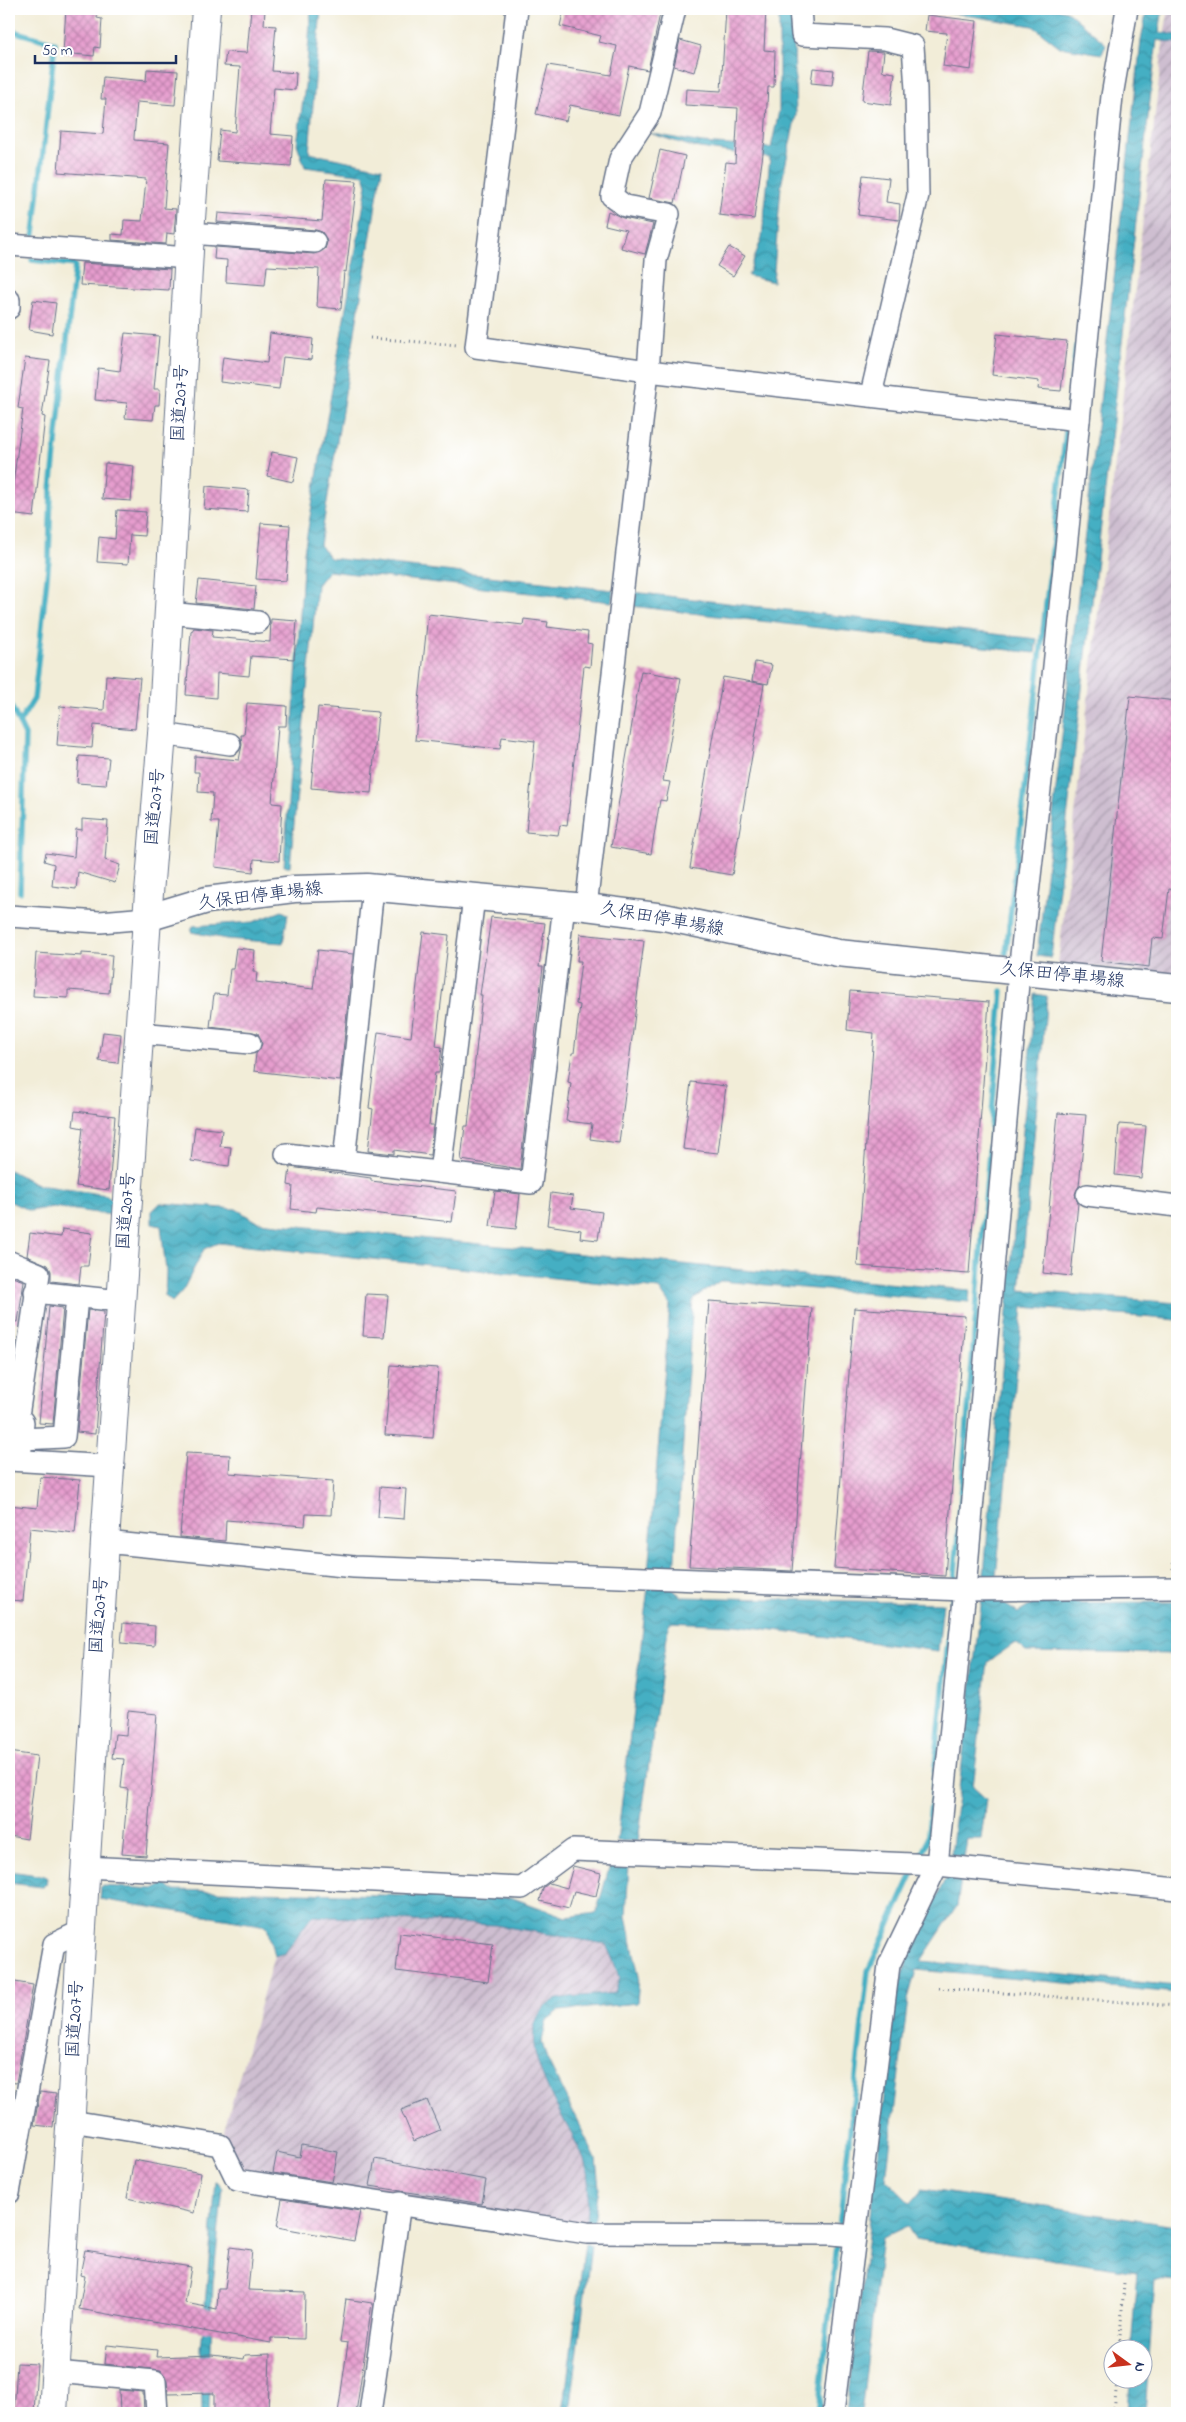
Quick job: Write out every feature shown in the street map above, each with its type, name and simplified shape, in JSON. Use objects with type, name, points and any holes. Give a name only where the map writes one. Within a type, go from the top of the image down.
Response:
[{"type":"highway","name":"国道207号","points":[[53,2413],[84,1867],[139,1033],[162,734],[189,245],[206,9]]},
{"type":"main road","name":"久保田停車場線","points":[[147,918],[207,900],[294,889],[374,888],[575,906],[664,917],[838,953],[1177,988]]},
{"type":"street","points":[[517,9],[476,347],[648,371],[1079,420]]},
{"type":"street","points":[[286,1154],[532,1183],[622,597],[648,371],[656,260],[669,214],[625,206],[612,196],[620,159],[650,113],[676,9]]},
{"type":"street","points":[[800,9],[802,35],[886,38],[913,46],[916,89],[918,195],[873,386],[877,396]]},
{"type":"street","points":[[833,2413],[844,2235],[889,1965],[931,1865],[962,1590],[1019,972],[1112,96],[1127,9]]},
{"type":"street","points":[[9,245],[189,245],[315,242]]},
{"type":"street","points":[[9,300],[9,308]]},
{"type":"street","points":[[169,613],[258,622]]},
{"type":"street","points":[[162,734],[230,744]]},
{"type":"street","points":[[344,1161],[374,888]]},
{"type":"street","points":[[440,1172],[474,897]]},
{"type":"street","points":[[9,916],[100,922],[147,918]]},
{"type":"street","points":[[139,1033],[250,1042]]},
{"type":"street","points":[[1087,1195],[1177,1206]]},
{"type":"street","points":[[10,1262],[38,1274],[18,1416],[23,1422],[21,1439],[14,1460],[110,1466]]},
{"type":"street","points":[[35,1292],[121,1301]]},
{"type":"street","points":[[21,1439],[64,1437],[77,1296]]},
{"type":"street","points":[[105,1542],[354,1568],[962,1590],[1175,1588]]},
{"type":"street","points":[[84,1867],[522,1888],[573,1850],[931,1865],[1177,1888]]},
{"type":"street","points":[[10,2188],[54,1944],[81,1931]]},
{"type":"street","points":[[71,2122],[220,2146],[236,2180],[400,2203],[587,2233],[844,2235]]},
{"type":"street","points":[[370,2413],[400,2203]]},
{"type":"street","points":[[56,2372],[155,2381],[156,2413]]},
{"type":"path","points":[[370,338],[476,347]]},
{"type":"path","points":[[1175,1588],[1177,1508]]},
{"type":"path","points":[[938,1988],[1177,2006]]},
{"type":"path","points":[[1120,2340],[1124,2284]]},
{"type":"path","points":[[1114,2413],[1116,2390]]},
{"type":"shaded area","points":[[1169,9],[1177,9],[1177,975],[1058,963],[1164,35]]},
{"type":"shaded area","points":[[312,1915],[495,1925],[606,1944],[623,1939],[626,1997],[548,2008],[536,2050],[595,2168],[590,2221],[586,2220],[581,2226],[246,2172],[222,2137],[285,1917]]},
{"type":"water","points":[[311,9],[321,9],[309,153],[382,168],[320,545],[330,558],[613,590],[612,602],[328,571],[317,585],[290,866],[284,866],[304,552],[367,185],[364,175],[305,167],[297,144],[306,78]]},
{"type":"water","points":[[779,9],[793,9],[796,115],[781,186],[773,282],[748,276],[762,237],[770,158],[693,147],[649,133],[702,143],[771,148],[779,111]]},
{"type":"water","points":[[928,9],[969,9],[1003,14],[1019,9],[1058,9],[1067,11],[1106,44],[1102,54],[1060,47],[1033,26]]},
{"type":"water","points":[[1147,9],[1163,9],[1159,32],[1177,35],[1177,43],[1157,40],[1051,958],[1037,956],[1141,41]]},
{"type":"water","points":[[633,592],[1037,639],[1035,653],[631,606]]},
{"type":"water","points":[[282,911],[288,914],[283,943],[226,939],[191,932],[193,926],[253,922]]},
{"type":"water","points":[[1035,994],[1047,996],[1020,1290],[1177,1303],[1177,1320],[1023,1307],[994,1597],[1018,1613],[1034,1603],[1177,1602],[1177,1654],[1026,1652],[1015,1643],[988,1662],[973,1787],[986,1799],[981,1839],[967,1839],[957,1906],[921,1961],[1177,1986],[1177,1993],[916,1970],[908,1999],[886,2179],[910,2203],[922,2189],[1177,2226],[1177,2282],[1155,2280],[1150,2340],[1132,2340],[1137,2272],[915,2239],[907,2226],[882,2238],[861,2413],[847,2413],[896,1994],[911,1952],[946,1877],[955,1877],[958,1856],[951,1855],[982,1597]]},
{"type":"water","points":[[9,1170],[39,1185],[107,1195],[112,1200],[112,1215],[53,1207],[30,1211],[9,1201]]},
{"type":"water","points":[[160,1203],[236,1209],[258,1222],[814,1277],[970,1290],[969,1302],[720,1281],[693,1299],[674,1572],[648,1572],[670,1305],[659,1289],[218,1243],[204,1249],[183,1290],[172,1302],[165,1296],[166,1271],[161,1226],[152,1224],[152,1211]]},
{"type":"water","points":[[648,1587],[671,1588],[682,1597],[943,1603],[938,1651],[735,1625],[669,1622],[638,1841],[617,1841]]},
{"type":"water","points":[[629,1864],[626,1916],[639,1976],[637,2003],[559,2011],[547,2020],[542,2041],[547,2059],[596,2159],[599,2187],[594,2222],[586,2220],[588,2182],[584,2160],[543,2077],[535,2054],[534,2032],[539,2014],[555,2000],[615,1993],[620,1977],[606,1944],[495,1925],[312,1916],[285,1953],[274,1956],[267,1926],[100,1899],[101,1886],[156,1889],[164,1883],[172,1890],[513,1898],[566,1917],[596,1913],[610,1865]]},
{"type":"water","points":[[9,1871],[45,1876],[47,1878],[46,1884],[42,1887],[9,1883]]},
{"type":"water","points":[[216,2181],[223,2188],[213,2284],[209,2413],[202,2413],[201,2349]]},
{"type":"water","points":[[585,2243],[591,2246],[570,2413],[563,2413]]},
{"type":"water","points":[[1128,2390],[1147,2390],[1145,2413],[1127,2413]]},
{"type":"building","points":[[66,9],[98,9],[97,18],[102,19],[100,48],[95,47],[94,56],[63,53]]},
{"type":"building","points":[[251,9],[265,9],[264,25],[276,26],[272,71],[296,73],[295,90],[274,88],[270,134],[293,136],[291,166],[217,161],[220,130],[235,132],[240,67],[224,66],[226,52],[247,53]]},
{"type":"building","points":[[564,9],[615,9],[631,12],[632,9],[661,9],[648,70],[629,66],[619,115],[570,105],[566,121],[536,114],[548,65],[611,75],[617,46],[599,42],[601,36],[560,26]]},
{"type":"building","points":[[726,9],[766,9],[764,50],[775,51],[774,87],[768,87],[765,139],[754,219],[719,215],[726,162],[735,163],[738,108],[685,105],[686,89],[721,91]]},
{"type":"building","points":[[927,15],[977,21],[971,70],[943,66],[947,33],[925,31]]},
{"type":"building","points":[[680,40],[701,46],[694,72],[674,66]]},
{"type":"building","points":[[868,51],[884,52],[882,71],[895,73],[891,105],[862,101]]},
{"type":"building","points":[[813,68],[834,70],[832,85],[811,83]]},
{"type":"building","points":[[147,69],[178,71],[175,105],[137,102],[134,137],[134,140],[169,143],[164,208],[176,209],[174,234],[167,233],[166,244],[112,240],[112,234],[123,235],[124,220],[142,221],[146,179],[58,172],[61,131],[103,134],[106,99],[101,99],[103,77],[146,81]]},
{"type":"building","points":[[660,150],[685,156],[675,203],[649,198]]},
{"type":"building","points":[[863,175],[889,178],[886,202],[900,204],[899,220],[858,215]]},
{"type":"building","points":[[326,179],[357,181],[346,272],[344,271],[341,309],[317,307],[319,269],[267,266],[265,285],[226,282],[227,260],[214,259],[215,247],[314,254],[325,249],[327,242],[322,232],[316,230],[217,222],[218,213],[322,221]]},
{"type":"building","points":[[608,211],[623,218],[653,224],[645,254],[621,248],[626,230],[605,225]]},
{"type":"building","points":[[729,247],[745,256],[733,276],[717,266]]},
{"type":"building","points":[[82,263],[170,269],[169,290],[80,285]]},
{"type":"building","points":[[33,300],[56,303],[52,334],[29,330]]},
{"type":"building","points":[[125,333],[159,336],[154,389],[160,389],[159,405],[155,405],[153,420],[125,418],[127,403],[95,400],[98,368],[120,371]]},
{"type":"building","points":[[270,333],[313,339],[311,360],[283,357],[279,389],[220,382],[223,357],[267,363]]},
{"type":"building","points":[[997,334],[1067,341],[1061,391],[1038,389],[1039,381],[992,375]]},
{"type":"building","points":[[25,358],[50,361],[42,416],[45,417],[34,517],[9,514],[23,409],[18,408]]},
{"type":"building","points":[[272,452],[298,457],[293,482],[267,476]]},
{"type":"building","points":[[105,463],[134,466],[131,501],[102,499]]},
{"type":"building","points":[[206,486],[249,490],[247,512],[204,509]]},
{"type":"building","points":[[117,510],[146,512],[144,536],[130,535],[128,564],[97,562],[99,537],[115,539]]},
{"type":"building","points":[[261,523],[290,525],[286,581],[256,579]]},
{"type":"building","points":[[199,580],[256,586],[254,609],[196,603]]},
{"type":"building","points":[[428,614],[523,625],[524,619],[548,622],[547,627],[588,632],[587,643],[592,644],[590,667],[584,666],[567,826],[560,825],[558,835],[526,832],[535,741],[502,737],[500,749],[415,740]]},
{"type":"building","points":[[271,619],[297,621],[294,659],[251,656],[249,676],[217,673],[216,698],[186,695],[191,632],[194,628],[213,630],[212,637],[270,642]]},
{"type":"building","points":[[755,662],[772,665],[768,684],[752,681]]},
{"type":"building","points":[[641,671],[681,678],[663,781],[670,782],[666,801],[660,800],[651,854],[611,847]]},
{"type":"building","points":[[106,675],[140,678],[135,729],[94,725],[92,748],[57,745],[60,706],[104,710]]},
{"type":"building","points":[[723,677],[764,684],[732,875],[690,868]]},
{"type":"building","points":[[1130,696],[1177,701],[1177,890],[1169,889],[1163,939],[1152,938],[1149,967],[1101,961]]},
{"type":"building","points":[[247,703],[287,706],[286,726],[278,726],[272,803],[282,804],[279,861],[254,859],[253,872],[215,867],[219,822],[211,822],[213,793],[198,792],[199,772],[194,772],[195,756],[239,760]]},
{"type":"building","points":[[318,707],[378,712],[371,793],[311,788]]},
{"type":"building","points":[[79,756],[109,758],[106,785],[77,783]]},
{"type":"building","points":[[82,819],[108,821],[105,860],[120,865],[115,883],[78,872],[76,889],[52,886],[54,864],[44,861],[46,853],[74,857],[76,829],[82,830]]},
{"type":"building","points":[[491,917],[545,923],[539,967],[543,967],[520,1169],[461,1160],[465,1126],[468,1126],[482,995],[480,995]]},
{"type":"building","points":[[423,932],[449,935],[436,1046],[442,1047],[439,1073],[435,1073],[429,1125],[433,1125],[430,1155],[394,1150],[394,1154],[368,1151],[373,1109],[369,1108],[378,1032],[411,1037]]},
{"type":"building","points":[[580,934],[644,941],[619,1143],[590,1139],[592,1124],[566,1121],[571,1083],[568,1082],[580,1005],[576,1004],[581,961],[577,961]]},
{"type":"building","points":[[236,948],[255,950],[253,972],[257,972],[256,982],[313,989],[318,950],[353,954],[340,1081],[254,1071],[256,1054],[262,1044],[258,1033],[210,1027],[214,994],[227,995],[230,969],[233,969]]},
{"type":"building","points":[[36,953],[82,956],[82,953],[112,955],[109,993],[68,990],[68,998],[33,996]]},
{"type":"building","points":[[850,991],[989,1002],[969,1274],[857,1266],[874,1033],[847,1030]]},
{"type":"building","points":[[103,1032],[121,1034],[118,1063],[99,1061]]},
{"type":"building","points":[[691,1082],[726,1086],[718,1153],[683,1149]]},
{"type":"building","points":[[75,1111],[115,1116],[109,1190],[76,1186],[83,1128],[73,1126]]},
{"type":"building","points":[[1058,1113],[1086,1115],[1079,1186],[1075,1194],[1078,1203],[1071,1276],[1043,1273]]},
{"type":"building","points":[[1119,1124],[1146,1126],[1141,1178],[1115,1175]]},
{"type":"building","points":[[195,1127],[222,1130],[220,1146],[231,1147],[229,1166],[191,1161]]},
{"type":"building","points":[[290,1167],[371,1178],[371,1181],[456,1191],[452,1222],[317,1207],[316,1212],[291,1209],[293,1186],[288,1185]]},
{"type":"building","points":[[495,1191],[520,1194],[516,1229],[490,1226]]},
{"type":"building","points":[[551,1193],[573,1196],[571,1208],[602,1212],[598,1240],[580,1238],[581,1230],[547,1225]]},
{"type":"building","points":[[62,1229],[92,1233],[88,1266],[81,1266],[79,1284],[51,1281],[51,1271],[48,1265],[27,1256],[30,1233],[61,1237]]},
{"type":"building","points":[[9,1276],[24,1281],[18,1322],[9,1321]]},
{"type":"building","points":[[366,1294],[388,1295],[384,1337],[363,1336]]},
{"type":"building","points":[[709,1301],[812,1308],[792,1571],[689,1566]]},
{"type":"building","points":[[49,1306],[63,1308],[53,1424],[39,1423]]},
{"type":"building","points":[[854,1308],[965,1316],[945,1576],[834,1568]]},
{"type":"building","points":[[88,1310],[104,1312],[95,1434],[77,1432]]},
{"type":"building","points":[[391,1365],[438,1368],[433,1438],[385,1435]]},
{"type":"building","points":[[186,1453],[230,1455],[229,1473],[333,1481],[331,1515],[306,1514],[305,1526],[226,1520],[225,1541],[180,1537]]},
{"type":"building","points":[[40,1477],[80,1480],[75,1533],[30,1528],[23,1601],[9,1600],[9,1505],[37,1508]]},
{"type":"building","points":[[380,1487],[406,1489],[404,1519],[378,1517]]},
{"type":"building","points":[[123,1623],[155,1626],[154,1646],[121,1643]]},
{"type":"building","points":[[128,1711],[157,1714],[146,1856],[122,1854],[128,1789],[121,1788],[124,1759],[112,1758],[115,1734],[126,1735]]},
{"type":"building","points":[[9,1752],[37,1756],[27,1839],[9,1836]]},
{"type":"building","points":[[573,1866],[601,1873],[596,1896],[574,1891],[569,1908],[540,1901],[543,1888],[549,1883],[567,1888]]},
{"type":"building","points":[[400,1933],[493,1944],[488,1982],[396,1971]]},
{"type":"building","points":[[9,1981],[33,1985],[16,2083],[9,2082]]},
{"type":"building","points":[[40,2092],[56,2094],[53,2127],[34,2125]]},
{"type":"building","points":[[427,2100],[440,2130],[414,2141],[401,2110]]},
{"type":"building","points":[[302,2145],[338,2152],[332,2182],[273,2173],[277,2152],[300,2157]]},
{"type":"building","points":[[375,2159],[486,2180],[482,2204],[370,2186]]},
{"type":"building","points":[[134,2160],[201,2173],[194,2213],[127,2198]]},
{"type":"building","points":[[282,2199],[360,2211],[354,2241],[277,2227]]},
{"type":"building","points":[[230,2247],[252,2250],[248,2290],[305,2292],[304,2339],[271,2338],[271,2343],[79,2309],[85,2276],[80,2275],[85,2250],[191,2267],[185,2303],[217,2309],[218,2289],[225,2289]]},
{"type":"building","points":[[346,2299],[372,2303],[356,2413],[338,2413],[348,2343],[340,2342]]},
{"type":"building","points":[[107,2345],[157,2350],[156,2357],[212,2355],[244,2359],[245,2355],[270,2354],[268,2413],[214,2413],[214,2393],[168,2394],[167,2380],[161,2370],[105,2364]]},
{"type":"building","points":[[17,2363],[37,2364],[34,2413],[14,2413]]},
{"type":"building","points":[[119,2390],[143,2392],[144,2413],[120,2413]]},
{"type":"waterway","points":[[9,30],[55,43],[34,234]]},
{"type":"waterway","points":[[19,723],[34,699],[49,559],[51,490],[75,265],[32,260]]},
{"type":"waterway","points":[[1069,404],[1076,346]]},
{"type":"waterway","points":[[1006,953],[1066,431]]},
{"type":"waterway","points":[[9,702],[25,735],[20,892]]},
{"type":"waterway","points":[[954,1585],[1002,991]]},
{"type":"waterway","points":[[919,1859],[927,1843],[953,1594]]},
{"type":"waterway","points":[[818,2413],[868,1971],[915,1868]]}]
